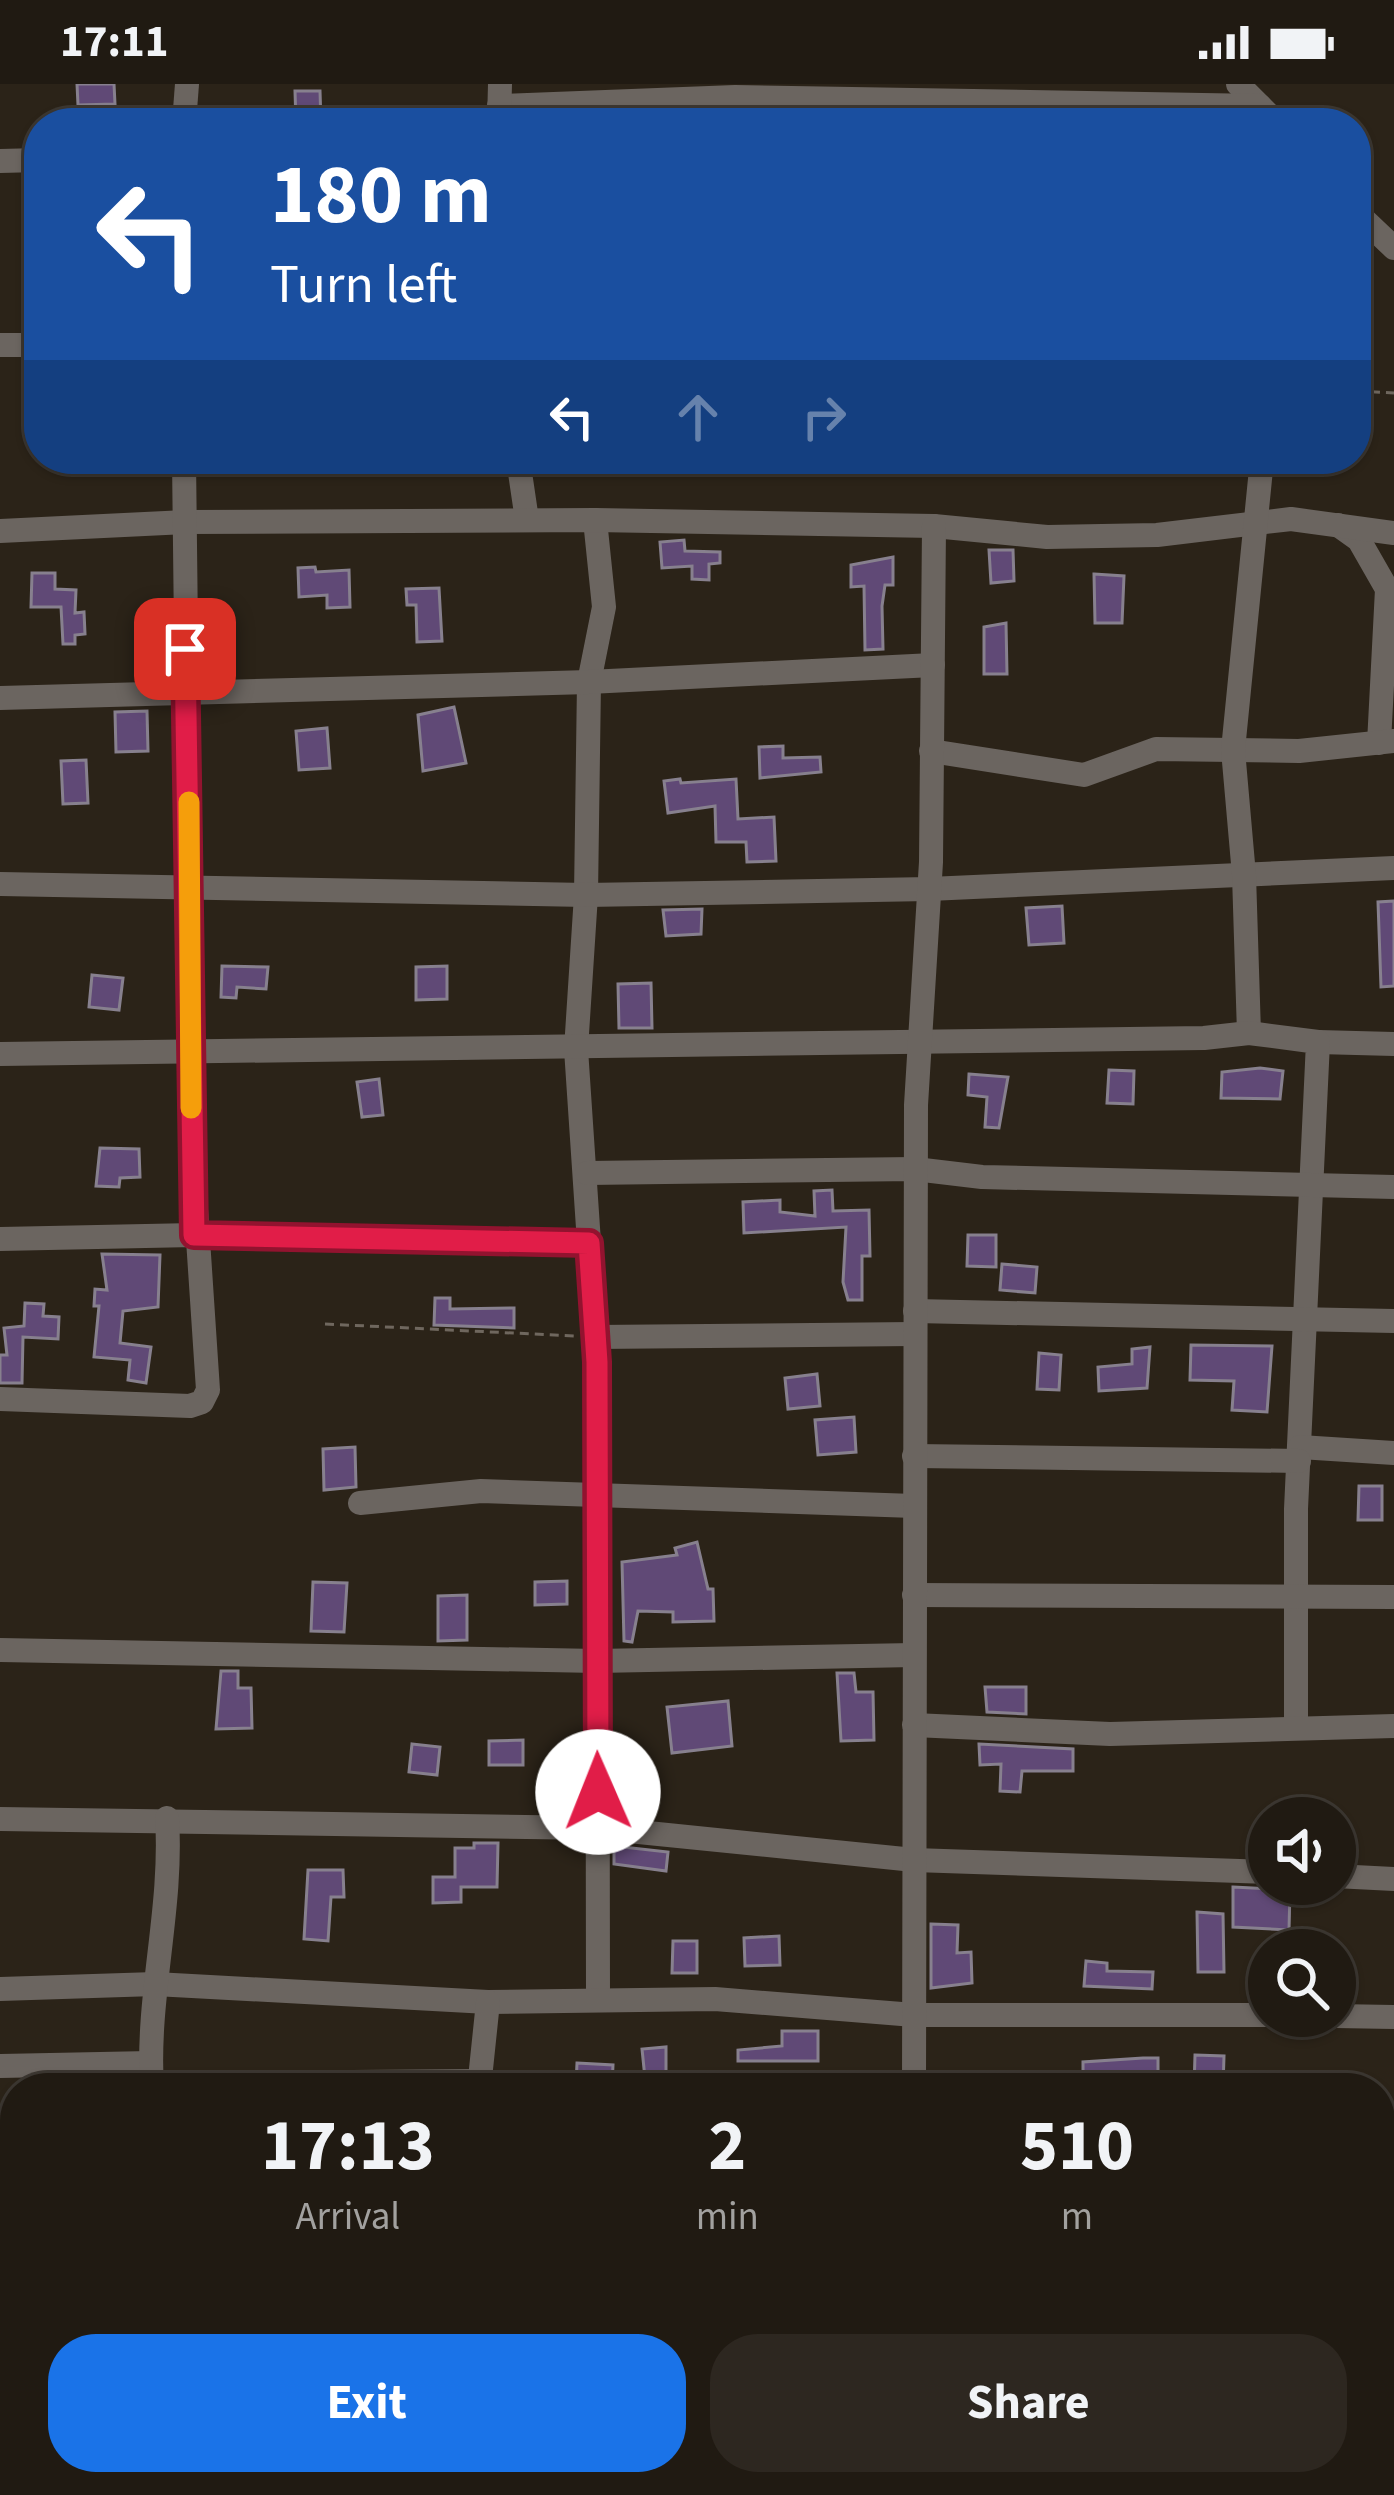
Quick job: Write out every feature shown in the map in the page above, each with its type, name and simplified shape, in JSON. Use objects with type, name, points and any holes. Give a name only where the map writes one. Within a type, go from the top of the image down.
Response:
[{"type":"street","points":[[1238,84],[1262,108]]},
{"type":"street","points":[[500,104],[735,97],[934,108]]},
{"type":"street","points":[[0,1399],[190,1406],[202,1402],[208,1390],[194,1235],[184,474]]},
{"type":"street","points":[[520,474],[527,520]]},
{"type":"street","points":[[1249,1033],[1244,875],[1233,750],[1260,474]]},
{"type":"street","points":[[0,531],[186,522],[596,520],[934,526],[1047,537],[1157,535],[1254,522],[1333,521],[1394,532]]},
{"type":"street","points":[[596,520],[604,607],[589,682],[586,895],[576,1048],[595,1337],[598,1997]]},
{"type":"street","points":[[931,752],[1084,775],[1156,749],[1386,742],[1387,589],[1359,541],[1333,521]]},
{"type":"street","points":[[914,2073],[915,1169],[929,889],[934,526]]},
{"type":"street","points":[[0,698],[589,682],[933,665]]},
{"type":"street","points":[[0,884],[586,895],[929,889],[1394,868]]},
{"type":"street","points":[[0,1054],[1204,1038],[1249,1033],[1318,1042],[1394,1044]]},
{"type":"street","points":[[1296,1728],[1295,1593],[1318,1042]]},
{"type":"street","points":[[586,1173],[915,1169],[982,1177],[1394,1187]]},
{"type":"street","points":[[0,1239],[194,1235],[589,1243]]},
{"type":"street","points":[[595,1337],[915,1322],[1307,1318],[1394,1322]]},
{"type":"street","points":[[914,1456],[1394,1453]]},
{"type":"street","points":[[360,1503],[481,1491],[597,1499],[914,1506]]},
{"type":"street","points":[[914,1595],[1394,1597]]},
{"type":"street","points":[[0,1650],[597,1661],[914,1655]]},
{"type":"street","points":[[914,1725],[1111,1734],[1394,1726]]},
{"type":"street","points":[[151,2073],[154,1984],[168,1874],[167,1818]]},
{"type":"street","points":[[0,1819],[599,1828],[914,1860],[1248,1871]]},
{"type":"street","points":[[1356,1877],[1394,1880]]},
{"type":"street","points":[[0,1989],[154,1984],[488,2002],[715,1999],[914,2015],[1248,2015]]},
{"type":"street","points":[[480,2073],[488,2002]]},
{"type":"street","points":[[1356,2016],[1394,2017]]},
{"type":"street","points":[[0,2066],[106,2073]]},
{"type":"path","points":[[325,1324],[595,1337]]},
{"type":"building","points":[[77,84],[114,84],[115,104],[78,105]]},
{"type":"building","points":[[295,91],[320,91],[321,108],[296,108]]},
{"type":"building","points":[[684,540],[685,551],[720,552],[720,563],[709,564],[709,580],[692,579],[692,566],[662,568],[660,542]]},
{"type":"building","points":[[989,550],[1013,550],[1014,581],[991,583]]},
{"type":"building","points":[[893,557],[893,585],[885,585],[882,606],[883,649],[865,650],[864,586],[851,587],[851,565]]},
{"type":"building","points":[[315,567],[316,572],[349,570],[350,607],[327,608],[327,595],[299,597],[298,568]]},
{"type":"building","points":[[32,573],[55,573],[55,589],[76,590],[75,613],[84,612],[85,634],[75,635],[75,644],[63,644],[61,607],[31,607]]},
{"type":"building","points":[[1094,574],[1124,576],[1122,623],[1095,623]]},
{"type":"building","points":[[439,588],[442,641],[417,642],[416,605],[407,605],[406,589]]},
{"type":"building","points":[[1006,623],[1007,674],[984,674],[984,627]]},
{"type":"building","points":[[454,707],[466,763],[423,771],[418,715]]},
{"type":"building","points":[[147,711],[148,751],[116,752],[115,712]]},
{"type":"building","points":[[327,728],[330,768],[299,770],[296,731]]},
{"type":"building","points":[[783,746],[783,758],[820,757],[821,772],[760,778],[759,747]]},
{"type":"building","points":[[86,760],[88,803],[63,804],[61,761]]},
{"type":"building","points":[[680,779],[681,783],[736,779],[738,819],[774,817],[776,861],[747,862],[746,842],[716,842],[715,806],[668,813],[664,781]]},
{"type":"building","points":[[1394,901],[1394,986],[1381,987],[1378,902]]},
{"type":"building","points":[[1062,906],[1064,943],[1029,945],[1026,908]]},
{"type":"building","points":[[702,909],[701,934],[666,936],[663,910]]},
{"type":"building","points":[[222,966],[268,967],[266,989],[237,987],[236,998],[221,997]]},
{"type":"building","points":[[447,966],[447,999],[416,1000],[416,967]]},
{"type":"building","points":[[92,975],[123,978],[119,1010],[89,1007]]},
{"type":"building","points":[[651,983],[652,1028],[619,1028],[618,984]]},
{"type":"building","points":[[1109,1070],[1134,1071],[1133,1104],[1107,1103]]},
{"type":"building","points":[[1283,1071],[1280,1099],[1221,1098],[1222,1072]]},
{"type":"building","points":[[969,1074],[1008,1077],[999,1128],[985,1127],[987,1097],[968,1095]]},
{"type":"building","points":[[379,1079],[383,1115],[362,1117],[357,1082]]},
{"type":"building","points":[[100,1148],[139,1149],[140,1177],[120,1178],[119,1187],[96,1186]]},
{"type":"building","points":[[832,1190],[833,1211],[869,1210],[870,1256],[862,1256],[862,1300],[848,1300],[843,1282],[846,1227],[744,1233],[743,1202],[780,1200],[780,1212],[815,1216],[814,1191]]},
{"type":"building","points":[[968,1235],[996,1235],[996,1267],[967,1266]]},
{"type":"building","points":[[102,1254],[160,1255],[158,1307],[123,1311],[120,1343],[151,1347],[146,1383],[128,1380],[130,1360],[94,1357],[99,1306],[94,1306],[95,1289],[107,1290]]},
{"type":"building","points":[[1002,1264],[1037,1267],[1035,1293],[1000,1290]]},
{"type":"building","points":[[435,1298],[450,1298],[450,1309],[514,1308],[514,1328],[434,1325]]},
{"type":"building","points":[[25,1303],[44,1304],[43,1316],[59,1317],[58,1339],[23,1337],[22,1383],[0,1383],[0,1355],[7,1355],[4,1328],[24,1326]]},
{"type":"building","points":[[1191,1345],[1272,1346],[1267,1412],[1232,1410],[1234,1381],[1190,1380]]},
{"type":"building","points":[[1150,1347],[1147,1388],[1099,1391],[1098,1367],[1132,1364],[1132,1349]]},
{"type":"building","points":[[1039,1353],[1061,1355],[1059,1390],[1037,1389]]},
{"type":"building","points":[[817,1374],[820,1406],[788,1409],[785,1378]]},
{"type":"building","points":[[854,1417],[856,1452],[818,1455],[815,1420]]},
{"type":"building","points":[[355,1447],[356,1487],[324,1490],[323,1449]]},
{"type":"building","points":[[1359,1486],[1382,1486],[1382,1520],[1358,1520]]},
{"type":"building","points":[[697,1542],[708,1589],[713,1589],[714,1621],[673,1622],[673,1612],[638,1611],[632,1642],[624,1641],[622,1562],[677,1555],[675,1548]]},
{"type":"building","points":[[567,1581],[567,1604],[535,1605],[535,1582]]},
{"type":"building","points":[[313,1582],[347,1583],[344,1632],[311,1631]]},
{"type":"building","points":[[467,1595],[467,1640],[438,1641],[438,1596]]},
{"type":"building","points":[[221,1671],[238,1671],[238,1688],[251,1688],[252,1728],[216,1729]]},
{"type":"building","points":[[837,1673],[854,1673],[856,1692],[873,1692],[874,1740],[841,1741]]},
{"type":"building","points":[[985,1687],[1026,1687],[1026,1714],[987,1712]]},
{"type":"building","points":[[728,1701],[732,1746],[672,1753],[667,1707]]},
{"type":"building","points":[[523,1740],[523,1765],[489,1765],[489,1741]]},
{"type":"building","points":[[412,1744],[440,1747],[437,1775],[409,1772]]},
{"type":"building","points":[[979,1744],[1073,1749],[1073,1771],[1022,1771],[1020,1792],[1000,1791],[1001,1764],[980,1765]]},
{"type":"building","points":[[474,1843],[498,1843],[497,1887],[461,1887],[461,1902],[433,1903],[433,1877],[455,1877],[455,1848],[474,1848]]},
{"type":"building","points":[[614,1846],[668,1852],[666,1871],[614,1864]]},
{"type":"building","points":[[308,1870],[343,1870],[344,1897],[331,1897],[328,1941],[304,1939]]},
{"type":"building","points":[[1233,1887],[1248,1888],[1248,1905],[1290,1905],[1289,1929],[1233,1927]]},
{"type":"building","points":[[1197,1912],[1223,1914],[1224,1972],[1198,1972]]},
{"type":"building","points":[[931,1924],[958,1925],[957,1953],[971,1952],[972,1983],[931,1988]]},
{"type":"building","points":[[779,1936],[780,1965],[745,1966],[744,1938]]},
{"type":"building","points":[[673,1941],[697,1941],[697,1973],[672,1973]]},
{"type":"building","points":[[1086,1961],[1107,1963],[1107,1971],[1153,1972],[1152,1989],[1084,1986]]},
{"type":"building","points":[[782,2031],[818,2031],[818,2061],[738,2061],[738,2050],[782,2046]]},
{"type":"building","points":[[666,2047],[666,2073],[644,2073],[642,2049]]},
{"type":"building","points":[[1195,2055],[1224,2056],[1223,2073],[1194,2073]]},
{"type":"building","points":[[1158,2058],[1158,2073],[1083,2073],[1083,2062]]},
{"type":"building","points":[[577,2063],[613,2065],[613,2073],[577,2073]]},
{"type":"slow traffic","points":[[189,802],[191,1108]]},
{"type":"route","points":[[185,649],[194,1235],[589,1243],[597,1362],[598,1792]]}]
